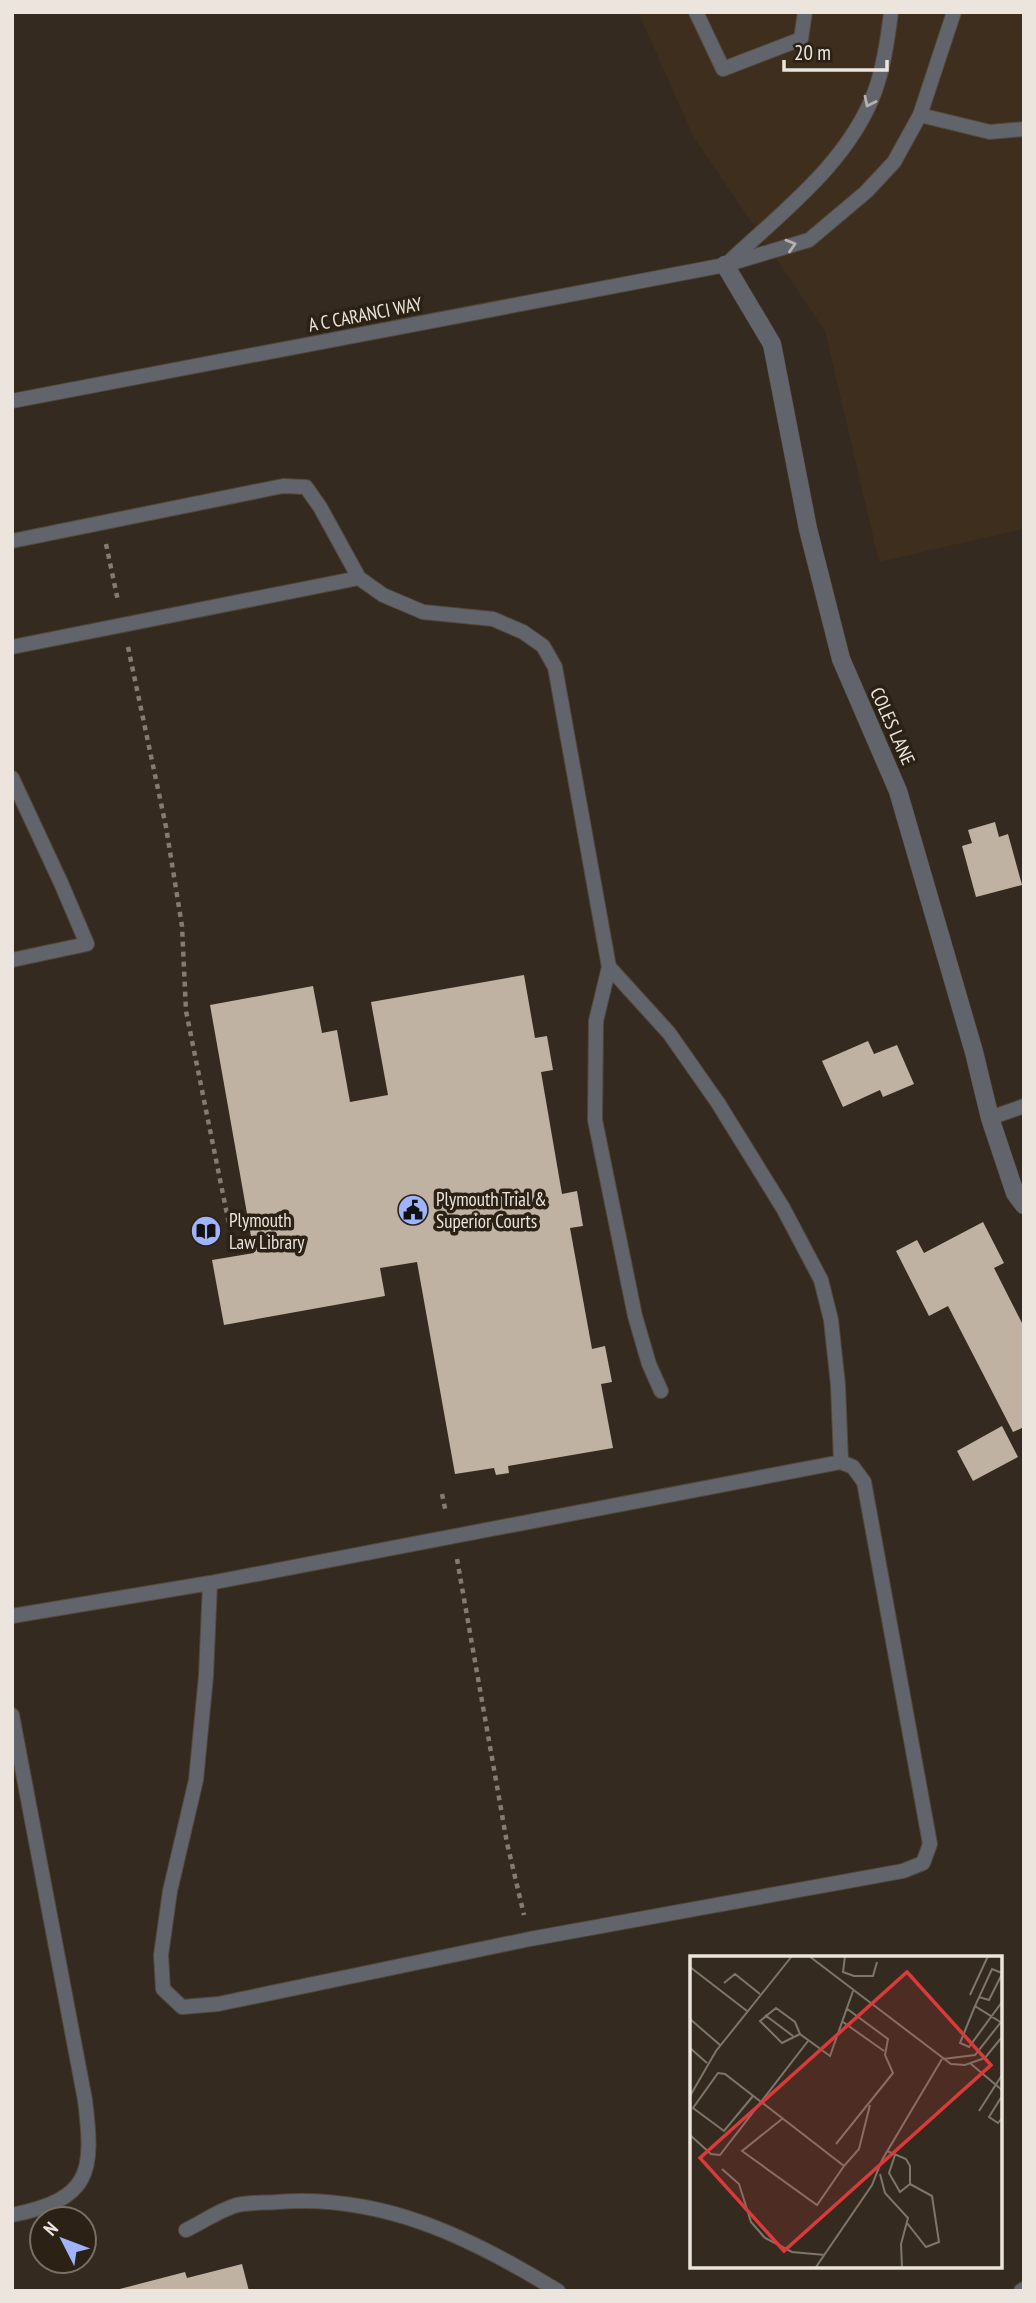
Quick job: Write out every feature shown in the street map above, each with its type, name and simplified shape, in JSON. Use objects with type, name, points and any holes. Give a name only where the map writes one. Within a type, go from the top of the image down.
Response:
[{"type":"street","name":"COLES LANE","points":[[725,265],[772,345],[808,529],[841,659],[898,791],[974,1052],[990,1118],[1015,1193],[1024,1205]]},
{"type":"lane","points":[[696,12],[723,69],[801,39],[805,12]]},
{"type":"lane","points":[[725,265],[827,167],[854,134],[875,92],[888,40],[891,12]]},
{"type":"lane","name":"A C CARANCI WAY","points":[[12,401],[725,265],[809,240],[866,192],[894,162],[920,115],[954,12]]},
{"type":"lane","points":[[920,115],[990,132],[1024,129]]},
{"type":"lane","points":[[12,541],[283,486],[306,487],[359,578],[383,595],[423,612],[493,619],[523,632],[543,646],[555,667],[609,967],[596,1021],[595,1120],[635,1316],[649,1364],[661,1391]]},
{"type":"lane","points":[[12,647],[359,578]]},
{"type":"lane","points":[[12,778],[87,944],[12,960]]},
{"type":"lane","points":[[609,967],[669,1033],[718,1103],[783,1208],[821,1280],[831,1320],[838,1385],[841,1462]]},
{"type":"lane","points":[[990,1118],[1024,1106]]},
{"type":"lane","points":[[12,1616],[210,1583],[841,1462],[853,1466],[864,1482],[930,1844],[923,1863],[903,1871],[530,1939],[218,2004],[183,2007],[163,1989],[161,1955],[170,1891],[196,1780],[210,1583]]},
{"type":"lane","points":[[12,1715],[85,2100],[89,2160],[79,2183],[65,2199],[35,2211],[12,2216]]},
{"type":"lane","points":[[186,2230],[234,2206],[305,2200],[369,2206],[435,2227],[505,2258],[558,2291]]},
{"type":"path","points":[[101,523],[166,827],[182,926],[186,1012],[230,1229]]},
{"type":"path","points":[[442,1494],[452,1535],[507,1843],[530,1939]]},
{"type":"shaded area","points":[[638,12],[1024,12],[1024,529],[879,562],[825,331],[693,136]]},
{"type":"building","points":[[995,822],[999,837],[1008,834],[1022,885],[976,897],[962,846],[972,843],[968,830]]},
{"type":"building","name":"Plymouth Trial & Superior Courts","points":[[524,975],[535,1038],[547,1036],[553,1070],[541,1072],[562,1194],[577,1191],[583,1226],[570,1228],[592,1349],[605,1346],[612,1382],[601,1384],[613,1448],[508,1466],[509,1473],[496,1475],[494,1468],[455,1474],[417,1262],[380,1268],[385,1296],[224,1325],[212,1260],[254,1253],[210,1005],[313,986],[322,1033],[337,1030],[350,1102],[388,1095],[371,1002]]},
{"type":"building","points":[[868,1041],[874,1054],[897,1045],[914,1084],[883,1097],[880,1090],[843,1107],[822,1061]]},
{"type":"building","points":[[983,1222],[1004,1263],[994,1268],[1024,1327],[1024,1427],[1013,1432],[948,1306],[929,1316],[896,1251],[917,1240],[924,1253]]},
{"type":"building","points":[[1002,1426],[1018,1457],[973,1481],[957,1451]]},
{"type":"building","points":[[242,2264],[249,2291],[112,2291],[185,2272],[187,2278]]},
{"type":"place","name":"Plymouth Trial & Superior Courts","points":[[413,1210]]},
{"type":"place","name":"Plymouth Law Library","points":[[206,1231]]}]
